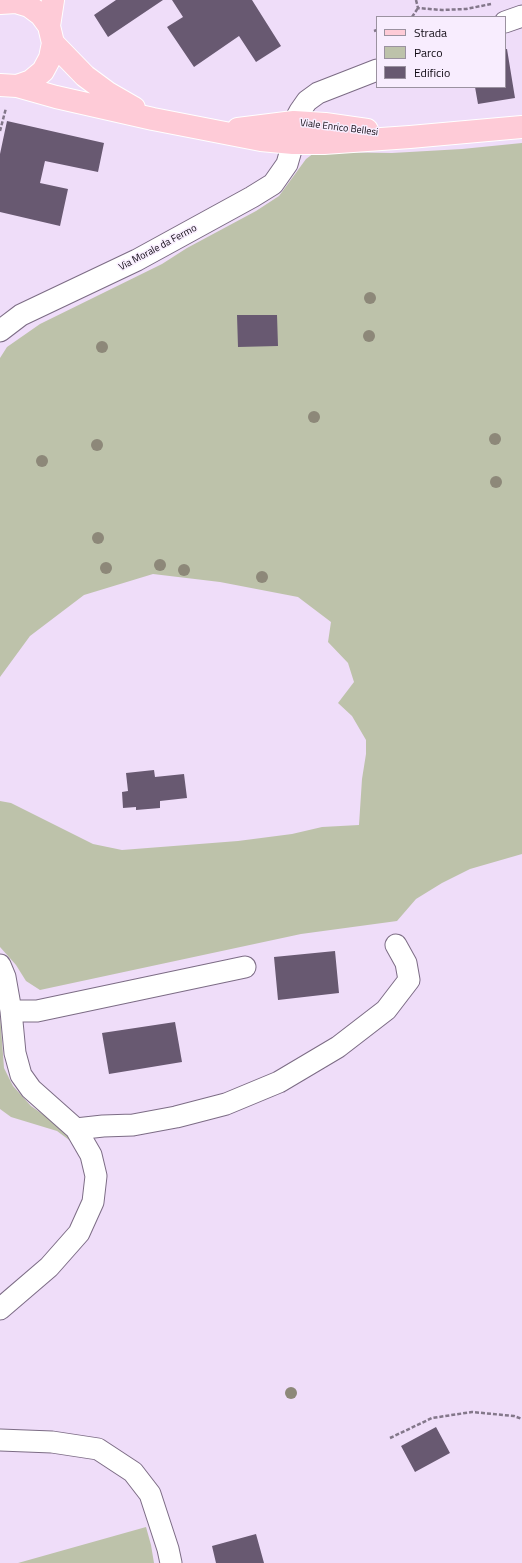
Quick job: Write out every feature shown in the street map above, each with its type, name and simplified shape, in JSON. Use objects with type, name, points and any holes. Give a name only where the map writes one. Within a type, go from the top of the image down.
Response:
[{"type":"main road","points":[[8,86],[31,81],[43,71],[50,58],[53,0]]},
{"type":"main road","name":"Viale Enrico Bellesi","points":[[0,3],[16,2],[29,6],[41,15],[51,35],[85,76],[108,93],[153,119]]},
{"type":"main road","name":"Viale Enrico Bellesi","points":[[8,86],[153,119],[261,140],[293,133],[324,143],[522,128]]},
{"type":"street","points":[[506,22],[522,16]]},
{"type":"street","name":"Via Morale da Fermo","points":[[0,331],[21,315],[137,260],[252,198],[273,184],[287,164],[293,133],[300,110],[307,101],[318,93],[376,70]]},
{"type":"street","points":[[76,1129],[133,1125],[176,1117],[226,1104],[279,1082],[338,1046],[386,1010],[409,980],[406,963],[396,945]]},
{"type":"street","points":[[0,965],[6,977],[15,1053],[21,1075],[31,1090],[76,1129],[92,1155],[96,1176],[93,1202],[79,1233],[49,1267],[0,1309]]},
{"type":"street","points":[[11,1011],[36,1011],[245,967]]},
{"type":"street","points":[[0,1440],[52,1442],[98,1449],[133,1472],[150,1494],[168,1549],[171,1563]]},
{"type":"path","points":[[413,16],[418,8],[416,0]]},
{"type":"path","points":[[418,8],[442,10],[466,9],[492,4]]},
{"type":"path","points":[[0,131],[6,106]]},
{"type":"path","points":[[390,1438],[432,1418],[472,1412],[514,1416],[522,1419]]},
{"type":"green space","points":[[522,143],[522,854],[470,869],[442,883],[416,899],[397,921],[301,934],[40,990],[26,981],[16,965],[0,947],[0,801],[11,803],[93,844],[122,850],[238,841],[292,834],[322,827],[359,825],[366,740],[352,716],[338,703],[354,682],[348,663],[328,642],[331,622],[298,597],[220,582],[153,574],[84,595],[30,636],[0,677],[0,358],[7,347],[40,324],[162,264],[187,248],[256,211],[279,196],[306,159],[314,153],[392,153],[462,149]]},
{"type":"green space","points":[[0,1014],[4,1068],[13,1086],[31,1106],[55,1123],[76,1145],[57,1131],[11,1117],[0,1109]]},
{"type":"green space","points":[[146,1527],[154,1563],[18,1563]]},
{"type":"building","points":[[116,0],[163,0],[108,37],[94,15]]},
{"type":"building","points":[[172,0],[252,0],[281,46],[256,62],[239,36],[194,67],[167,27],[183,17]]},
{"type":"building","points":[[507,49],[515,98],[478,104],[475,88],[506,88]]},
{"type":"building","points":[[7,121],[104,143],[98,172],[45,161],[40,183],[68,189],[60,226],[0,212],[0,154]]},
{"type":"building","points":[[237,315],[277,315],[278,346],[238,347]]},
{"type":"building","points":[[154,770],[155,777],[184,774],[187,798],[160,801],[160,808],[136,810],[136,807],[123,808],[122,792],[128,791],[126,773]]},
{"type":"building","points":[[335,951],[339,993],[278,1000],[274,957]]},
{"type":"building","points":[[175,1022],[182,1062],[109,1074],[102,1033]]},
{"type":"building","points":[[436,1427],[450,1453],[415,1472],[401,1446]]},
{"type":"building","points":[[256,1534],[264,1563],[216,1563],[212,1546]]}]
